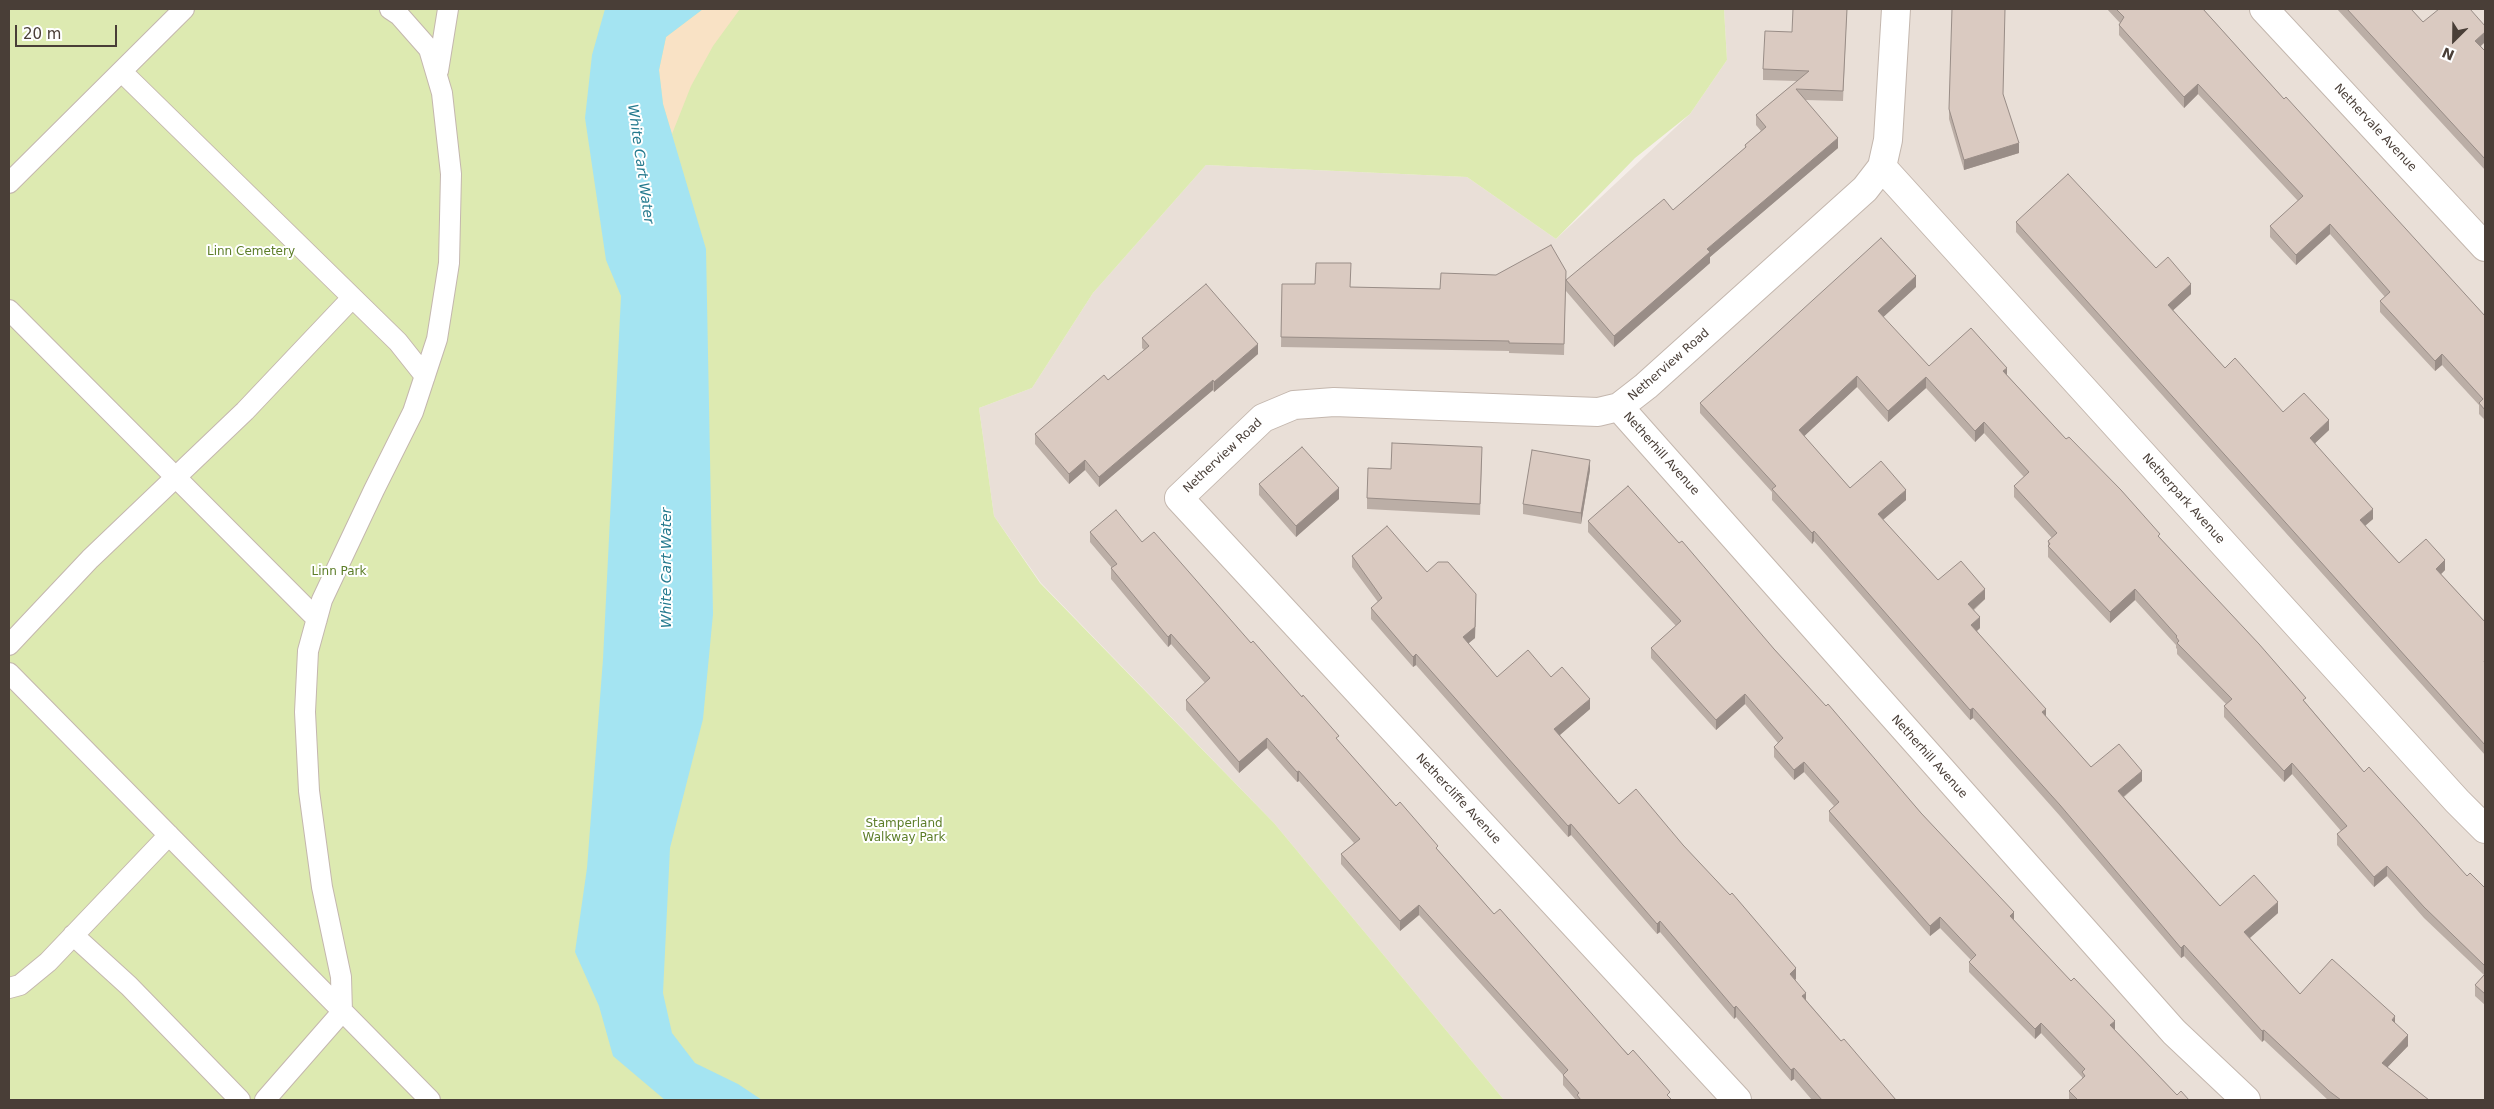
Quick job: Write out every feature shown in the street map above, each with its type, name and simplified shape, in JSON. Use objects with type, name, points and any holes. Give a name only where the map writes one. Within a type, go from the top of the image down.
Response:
[{"type":"street","name":"Netherview Road","points":[[1180,498],[1263,418],[1294,405],[1334,402],[1598,412],[1619,407],[1646,386],[1865,189],[1882,167],[1888,140],[1896,9]]},
{"type":"street","name":"Nethervale Avenue","points":[[2264,9],[2485,248]]},
{"type":"street","name":"Netherpark Avenue","points":[[1882,167],[2450,794],[2485,829]]},
{"type":"street","name":"Netherhill Avenue","points":[[1619,407],[2174,1032],[2246,1100]]},
{"type":"street","name":"Nethercliffe Avenue","points":[[1180,498],[1737,1100]]},
{"type":"lane","points":[[9,183],[184,9]]},
{"type":"lane","points":[[265,1100],[342,1012],[341,977],[322,886],[309,791],[304,712],[308,651],[322,600],[414,412],[438,339],[449,263],[450,174],[442,93],[429,49],[399,14],[390,9]]},
{"type":"lane","points":[[438,78],[448,9]]},
{"type":"lane","points":[[122,72],[398,342],[425,376]]},
{"type":"lane","points":[[9,645],[90,559],[245,411],[352,298]]},
{"type":"lane","points":[[9,310],[317,619]]},
{"type":"lane","points":[[9,673],[430,1100]]},
{"type":"lane","points":[[9,988],[20,985],[48,962],[169,835]]},
{"type":"lane","points":[[73,935],[129,986],[240,1100]]},
{"type":"shaded area","points":[[1724,9],[2485,9],[2485,1100],[1504,1100],[1274,823],[1041,583],[994,516],[979,408],[1032,388],[1093,293],[1206,165],[1467,177],[1556,239],[1690,114],[1727,60]]},
{"type":"green space","points":[[9,9],[1724,9],[1727,60],[1690,114],[1635,158],[1556,239],[1467,177],[1206,165],[1093,293],[1032,388],[979,408],[994,516],[1040,583],[1274,823],[1504,1100],[9,1100]]},
{"type":"sand","points":[[703,9],[740,9],[713,46],[691,86],[672,134],[663,104],[659,70],[666,37]]},
{"type":"water","name":"White Cart Water","points":[[605,9],[703,9],[666,37],[659,70],[663,104],[706,249],[713,614],[703,719],[670,848],[663,993],[672,1033],[695,1063],[738,1084],[762,1100],[665,1100],[613,1056],[599,1006],[575,952],[587,868],[603,659],[621,296],[606,260],[585,118],[592,55]]},
{"type":"building","points":[[1793,9],[1847,9],[1843,91],[1796,89],[1838,138],[1707,249],[1710,252],[1614,336],[1566,280],[1664,199],[1673,210],[1746,147],[1745,145],[1766,127],[1756,115],[1809,71],[1763,69],[1765,31],[1792,32]]},
{"type":"building","points":[[1952,9],[2005,9],[2003,94],[2019,143],[1964,160],[1949,109]]},
{"type":"building","points":[[2116,9],[2203,9],[2284,99],[2286,97],[2485,316],[2485,410],[2479,403],[2483,399],[2442,354],[2435,361],[2380,301],[2390,292],[2330,224],[2296,255],[2270,226],[2303,196],[2198,84],[2184,97],[2119,25],[2124,17]]},
{"type":"building","points":[[2347,9],[2411,9],[2423,22],[2439,9],[2470,9],[2485,26],[2485,32],[2475,41],[2485,51],[2485,159]]},
{"type":"building","points":[[2068,174],[2156,268],[2168,257],[2191,284],[2168,305],[2225,368],[2235,358],[2283,412],[2304,393],[2329,420],[2310,438],[2373,509],[2360,520],[2399,563],[2426,539],[2445,560],[2436,569],[2485,622],[2485,745],[2016,222]]},
{"type":"building","points":[[1881,238],[1916,276],[1878,311],[1929,366],[1971,328],[2007,368],[2003,371],[2066,439],[2069,437],[2121,490],[2160,534],[2158,536],[2259,644],[2306,698],[2303,700],[2364,772],[2369,767],[2467,876],[2470,873],[2485,888],[2485,966],[2424,907],[2387,866],[2374,877],[2337,834],[2347,826],[2292,763],[2284,771],[2224,706],[2232,699],[2177,643],[2179,641],[2177,636],[2135,589],[2110,612],[2048,546],[2050,544],[2048,541],[2057,533],[2014,486],[2029,472],[1984,422],[1975,431],[1926,377],[1888,411],[1857,376],[1799,430],[1850,488],[1881,461],[1906,490],[1878,514],[1938,580],[1961,561],[1985,589],[1968,604],[1980,617],[1971,625],[2046,709],[2042,712],[2091,767],[2119,744],[2142,771],[2118,791],[2220,906],[2254,875],[2278,902],[2244,932],[2300,994],[2332,959],[2395,1016],[2392,1020],[2408,1035],[2382,1063],[2429,1100],[2341,1100],[2264,1030],[2262,1031],[2184,945],[2181,948],[2060,805],[1973,708],[1970,710],[1814,531],[1812,533],[1772,489],[1776,486],[1700,403]]},
{"type":"building","points":[[1551,245],[1566,271],[1564,344],[1509,343],[1509,341],[1281,337],[1282,284],[1315,284],[1316,263],[1351,263],[1350,287],[1440,289],[1441,273],[1496,275]]},
{"type":"building","points":[[1206,284],[1258,344],[1099,477],[1085,460],[1069,474],[1035,434],[1104,375],[1108,380],[1149,346],[1142,338]]},
{"type":"building","points":[[1392,443],[1482,447],[1480,504],[1367,498],[1368,468],[1391,469]]},
{"type":"building","points":[[1302,447],[1339,488],[1296,526],[1259,484]]},
{"type":"building","points":[[1532,450],[1590,460],[1581,513],[1523,504]]},
{"type":"building","points":[[1628,486],[1679,543],[1682,541],[1774,649],[1826,706],[1828,704],[1921,813],[2014,912],[2010,916],[2071,981],[2074,978],[2115,1021],[2110,1025],[2177,1095],[2181,1091],[2189,1100],[2078,1100],[2069,1091],[2085,1076],[2082,1072],[2085,1069],[2041,1023],[2035,1029],[1969,962],[1976,955],[1940,917],[1930,926],[1829,811],[1839,802],[1804,762],[1794,770],[1774,747],[1783,738],[1745,694],[1716,720],[1651,648],[1681,621],[1588,521]]},
{"type":"building","points":[[1116,510],[1142,542],[1154,532],[1251,643],[1253,641],[1302,697],[1303,695],[1339,736],[1336,738],[1396,806],[1400,802],[1438,846],[1436,848],[1494,914],[1500,909],[1628,1055],[1633,1050],[1670,1092],[1667,1095],[1672,1100],[1581,1100],[1577,1095],[1579,1093],[1563,1075],[1568,1070],[1419,905],[1400,921],[1341,854],[1360,839],[1267,738],[1239,762],[1186,700],[1210,678],[1171,634],[1168,637],[1111,568],[1117,564],[1090,532]]},
{"type":"building","points":[[1387,526],[1427,572],[1438,562],[1448,562],[1476,594],[1475,627],[1463,637],[1497,677],[1528,650],[1551,677],[1562,667],[1590,699],[1554,729],[1619,804],[1636,789],[1683,845],[1730,895],[1732,893],[1796,968],[1790,974],[1806,993],[1802,996],[1841,1041],[1844,1039],[1896,1100],[1822,1100],[1794,1068],[1791,1070],[1736,1006],[1734,1008],[1660,921],[1657,924],[1571,824],[1568,826],[1416,654],[1413,657],[1371,608],[1382,598],[1352,556]]},
{"type":"building","points":[[2485,974],[2485,994],[2475,985]]},
{"type":"park label","name":"Linn Cemetery","points":[[251,252]]},
{"type":"park label","name":"Linn Park","points":[[339,572]]},
{"type":"park label","name":"Stamperland Walkway Park","points":[[904,831]]}]
